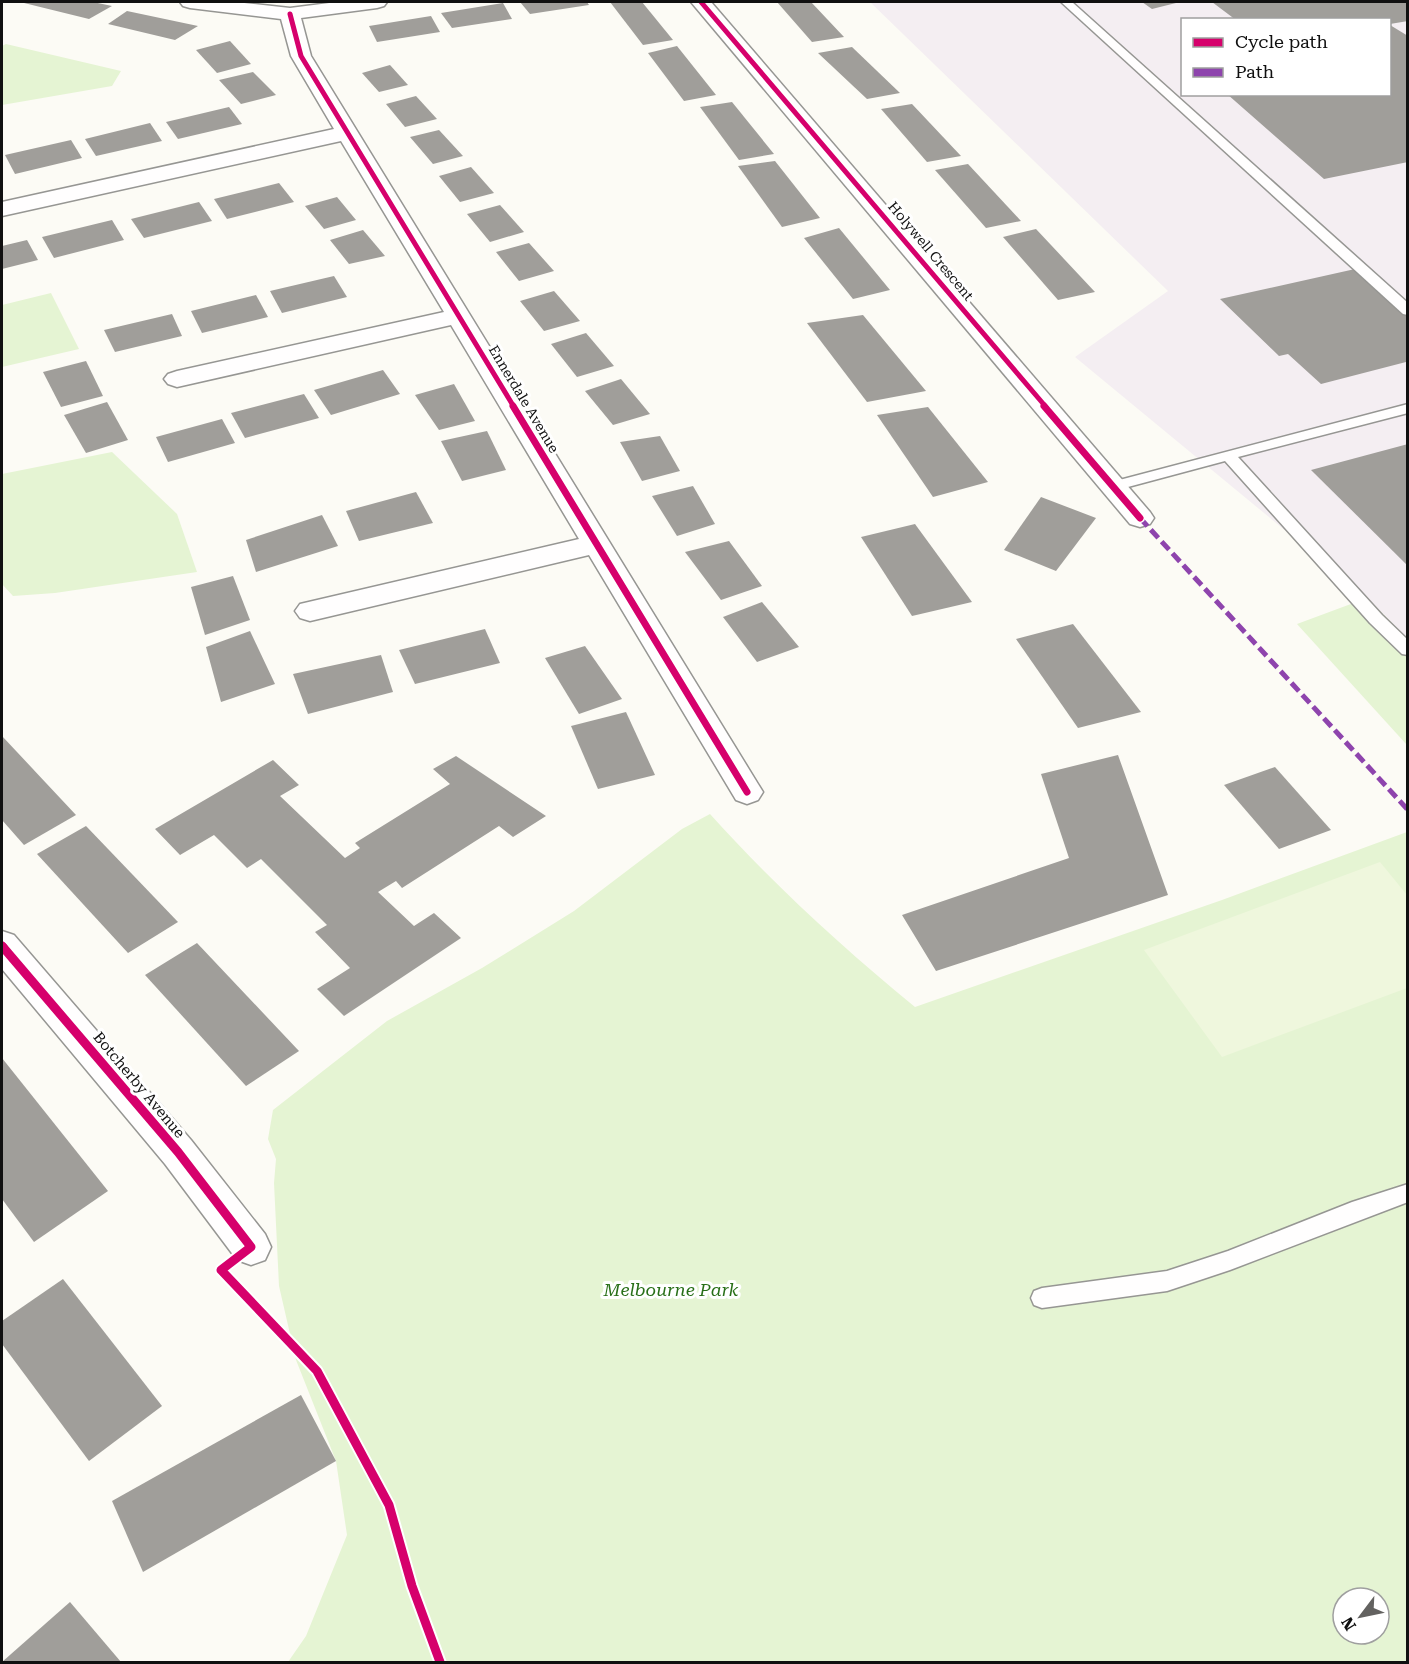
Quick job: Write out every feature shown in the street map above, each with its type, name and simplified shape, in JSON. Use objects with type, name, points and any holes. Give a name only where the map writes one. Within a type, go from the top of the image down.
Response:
[{"type":"street","points":[[190,2],[290,14],[377,2]]},
{"type":"street","name":"Holywell Crescent","points":[[700,2],[1140,518]]},
{"type":"street","name":"Ennerdale Avenue","points":[[290,14],[301,56],[747,792]]},
{"type":"street","points":[[2,209],[347,133]]},
{"type":"street","points":[[177,379],[458,316]]},
{"type":"street","points":[[310,611],[596,544]]},
{"type":"street","name":"Botcherby Avenue","points":[[2,945],[178,1152],[251,1247]]},
{"type":"lane","points":[[1066,2],[1407,310]]},
{"type":"lane","points":[[1113,486],[1407,408]]},
{"type":"lane","points":[[1228,455],[1376,619],[1407,650]]},
{"type":"lane","points":[[1042,1298],[1167,1281],[1230,1260],[1407,1193]]},
{"type":"shaded area","points":[[870,2],[1407,2],[1407,638],[1367,598],[1075,357],[1168,291]]},
{"type":"green space","points":[[6,44],[121,71],[112,86],[2,105],[2,46]]},
{"type":"green space","points":[[51,293],[79,349],[2,367],[2,305]]},
{"type":"green space","points":[[112,452],[177,514],[197,572],[55,593],[13,596],[2,584],[2,474]]},
{"type":"green space","points":[[1367,598],[1407,638],[1407,745],[1297,624]]},
{"type":"green space","name":"Melbourne Park","points":[[710,814],[809,914],[915,1007],[1222,900],[1407,832],[1407,1662],[288,1662],[306,1636],[347,1535],[336,1461],[296,1360],[279,1286],[274,1183],[276,1159],[268,1139],[273,1110],[387,1021],[482,968],[574,911],[682,829]]},
{"type":"green space","points":[[1380,862],[1407,895],[1407,988],[1222,1057],[1144,950]]},
{"type":"building","points":[[93,2],[112,6],[89,19],[24,3]]},
{"type":"building","points":[[520,2],[587,2],[589,5],[530,14]]},
{"type":"building","points":[[610,2],[642,2],[673,40],[643,45]]},
{"type":"building","points":[[777,2],[811,2],[844,37],[812,42]]},
{"type":"building","points":[[1142,2],[1180,2],[1152,9]]},
{"type":"building","points":[[1212,2],[1408,2],[1408,21],[1391,24],[1391,18],[1233,18]]},
{"type":"building","points":[[503,3],[512,19],[452,28],[441,13]]},
{"type":"building","points":[[127,11],[198,26],[175,40],[108,24]]},
{"type":"building","points":[[431,16],[440,32],[377,42],[369,26]]},
{"type":"building","points":[[1391,26],[1408,36],[1408,162],[1324,179],[1229,96],[1391,96]]},
{"type":"building","points":[[230,41],[251,64],[217,73],[196,50]]},
{"type":"building","points":[[677,46],[716,95],[684,101],[648,53]]},
{"type":"building","points":[[852,47],[900,93],[867,99],[818,53]]},
{"type":"building","points":[[390,65],[408,85],[379,92],[362,73]]},
{"type":"building","points":[[253,72],[276,95],[241,104],[219,80]]},
{"type":"building","points":[[416,96],[437,119],[405,127],[386,104]]},
{"type":"building","points":[[732,102],[774,154],[739,160],[700,107]]},
{"type":"building","points":[[912,104],[961,156],[927,162],[881,109]]},
{"type":"building","points":[[229,107],[242,124],[178,139],[166,122]]},
{"type":"building","points":[[150,123],[162,141],[96,156],[85,139]]},
{"type":"building","points":[[439,130],[463,156],[433,164],[410,137]]},
{"type":"building","points":[[71,140],[82,158],[15,174],[5,155]]},
{"type":"building","points":[[775,161],[820,218],[782,227],[738,166]]},
{"type":"building","points":[[968,164],[1021,221],[986,228],[935,170]]},
{"type":"building","points":[[471,167],[494,193],[460,202],[439,176]]},
{"type":"building","points":[[279,183],[294,202],[227,219],[214,199]]},
{"type":"building","points":[[337,197],[356,220],[324,229],[305,206]]},
{"type":"building","points":[[199,202],[212,221],[144,238],[131,219]]},
{"type":"building","points":[[500,205],[524,232],[490,242],[467,214]]},
{"type":"building","points":[[112,220],[124,240],[54,258],[42,237]]},
{"type":"building","points":[[839,228],[890,290],[853,299],[804,238]]},
{"type":"building","points":[[1036,229],[1095,292],[1058,300],[1003,237]]},
{"type":"building","points":[[363,230],[385,256],[349,264],[330,240]]},
{"type":"building","points":[[27,240],[38,260],[2,269],[2,246]]},
{"type":"building","points":[[529,243],[554,271],[519,281],[496,252]]},
{"type":"building","points":[[1364,267],[1408,305],[1408,363],[1321,384],[1288,354],[1279,356],[1220,299]]},
{"type":"building","points":[[334,276],[347,297],[282,313],[270,291]]},
{"type":"building","points":[[554,291],[580,321],[544,331],[520,301]]},
{"type":"building","points":[[256,295],[268,317],[202,333],[191,311]]},
{"type":"building","points":[[172,314],[182,336],[115,352],[104,330]]},
{"type":"building","points":[[863,315],[926,391],[867,402],[807,323]]},
{"type":"building","points":[[586,333],[614,366],[577,377],[551,344]]},
{"type":"building","points":[[86,361],[103,396],[61,407],[43,372]]},
{"type":"building","points":[[383,370],[400,394],[331,415],[314,390]]},
{"type":"building","points":[[621,379],[650,414],[613,425],[585,391]]},
{"type":"building","points":[[454,384],[475,421],[439,430],[415,395]]},
{"type":"building","points":[[304,394],[319,418],[245,438],[231,413]]},
{"type":"building","points":[[107,402],[128,440],[86,453],[64,415]]},
{"type":"building","points":[[928,407],[988,482],[933,497],[877,415]]},
{"type":"building","points":[[222,419],[235,443],[168,462],[156,437]]},
{"type":"building","points":[[487,431],[506,470],[462,481],[441,441]]},
{"type":"building","points":[[660,436],[680,471],[642,481],[620,442]]},
{"type":"building","points":[[1408,444],[1408,566],[1311,470]]},
{"type":"building","points":[[693,486],[715,524],[677,536],[652,496]]},
{"type":"building","points":[[416,492],[433,523],[359,541],[346,511]]},
{"type":"building","points":[[1041,497],[1096,518],[1056,571],[1004,550]]},
{"type":"building","points":[[322,515],[338,546],[256,572],[246,540]]},
{"type":"building","points":[[915,524],[972,602],[912,616],[861,537]]},
{"type":"building","points":[[729,541],[762,586],[721,600],[685,552]]},
{"type":"building","points":[[233,576],[250,620],[205,635],[191,587]]},
{"type":"building","points":[[762,602],[799,647],[757,662],[723,617]]},
{"type":"building","points":[[1073,624],[1141,712],[1078,728],[1016,639]]},
{"type":"building","points":[[485,629],[500,663],[415,684],[399,650]]},
{"type":"building","points":[[250,631],[275,684],[221,702],[206,647]]},
{"type":"building","points":[[585,646],[622,699],[579,714],[545,658]]},
{"type":"building","points":[[381,655],[393,692],[308,714],[293,674]]},
{"type":"building","points":[[626,712],[655,775],[598,789],[571,726]]},
{"type":"building","points":[[2,736],[76,815],[24,845],[2,820]]},
{"type":"building","points":[[1118,755],[1168,895],[936,971],[902,915],[1069,858],[1041,774]]},
{"type":"building","points":[[456,756],[546,816],[513,837],[499,826],[402,888],[396,881],[378,892],[414,926],[434,913],[461,938],[344,1016],[317,989],[350,968],[315,932],[327,925],[261,859],[247,868],[214,835],[180,855],[155,829],[273,760],[299,785],[280,796],[345,858],[360,848],[355,843],[450,784],[433,769]]},
{"type":"building","points":[[1275,767],[1331,830],[1279,849],[1224,785]]},
{"type":"building","points":[[86,826],[178,922],[128,953],[37,854]]},
{"type":"building","points":[[197,943],[299,1051],[246,1086],[145,975]]},
{"type":"building","points":[[2,1058],[108,1191],[34,1242],[2,1199]]},
{"type":"building","points":[[63,1279],[162,1406],[89,1461],[2,1344],[2,1321]]},
{"type":"building","points":[[301,1395],[336,1461],[143,1572],[112,1501]]},
{"type":"building","points":[[70,1602],[121,1662],[2,1662]]},
{"type":"marked path","points":[[1140,518],[1408,810]]},
{"type":"cycle path","points":[[701,2],[1140,518]]},
{"type":"cycle path","points":[[290,14],[301,56],[747,792]]},
{"type":"cycle path","points":[[2,945],[178,1152],[251,1247],[221,1270],[317,1371],[389,1505],[412,1586],[440,1662]]}]
